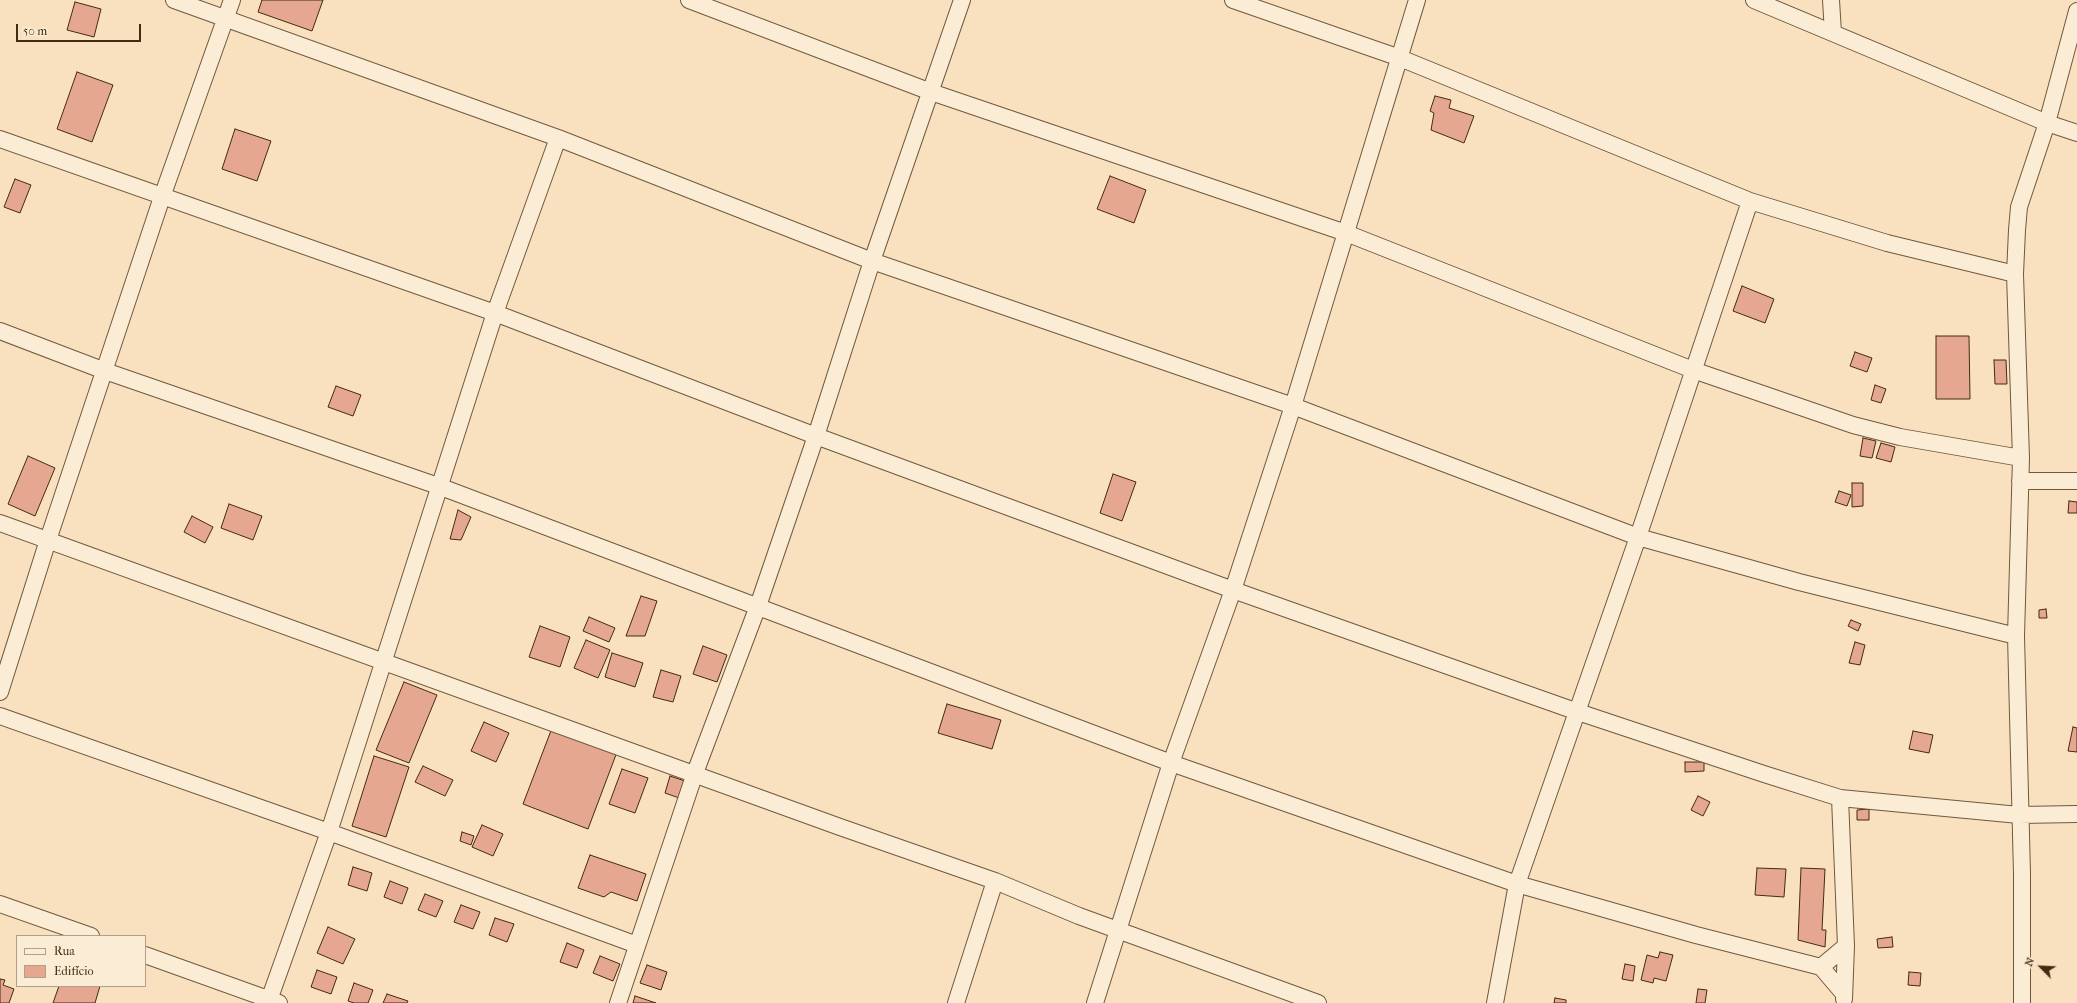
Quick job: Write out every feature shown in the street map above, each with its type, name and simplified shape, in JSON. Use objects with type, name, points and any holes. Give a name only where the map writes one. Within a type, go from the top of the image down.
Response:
[{"type":"street","points":[[174,0],[558,138],[872,261],[1293,406],[1638,537],[1799,582],[2016,636]]},
{"type":"street","points":[[0,692],[48,540],[162,197],[232,0]]},
{"type":"street","points":[[689,0],[931,92],[1346,233],[1693,370],[1853,425],[1900,437],[2021,458]]},
{"type":"street","points":[[618,1003],[695,773],[758,606],[816,436],[872,261],[962,0]]},
{"type":"street","points":[[1233,0],[1400,58],[1750,201],[1887,243],[2014,274]]},
{"type":"street","points":[[1095,1003],[1171,762],[1233,590],[1293,406],[1417,0]]},
{"type":"street","points":[[1754,0],[2047,123],[2077,133]]},
{"type":"street","points":[[1831,0],[1833,33]]},
{"type":"street","points":[[2022,1003],[2022,874],[2019,815],[2016,636],[2021,458],[2014,274],[2019,207],[2047,123],[2077,11]]},
{"type":"street","points":[[146,955],[272,1002],[385,662],[496,313],[558,138]]},
{"type":"street","points":[[0,140],[496,313],[816,436],[1233,590],[1578,712],[1840,798],[2019,815],[2077,814]]},
{"type":"street","points":[[1495,1003],[1517,884],[1638,537],[1750,201]]},
{"type":"street","points":[[0,332],[105,371],[441,487],[1171,762],[1517,884],[1696,936],[1821,967],[1844,998]]},
{"type":"street","points":[[2020,481],[2077,481]]},
{"type":"street","points":[[0,523],[695,773],[840,827],[995,881],[1079,916],[1318,1003]]},
{"type":"street","points":[[0,716],[329,832],[637,945]]},
{"type":"street","points":[[1840,798],[1846,946],[1844,998]]},
{"type":"street","points":[[956,1003],[995,881]]},
{"type":"street","points":[[0,904],[87,935]]},
{"type":"street","points":[[1821,967],[1846,946]]},
{"type":"building","points":[[262,0],[323,0],[312,31],[258,12]]},
{"type":"building","points":[[75,2],[101,9],[94,37],[67,30]]},
{"type":"building","points":[[77,72],[113,85],[92,142],[57,129]]},
{"type":"building","points":[[1435,96],[1451,100],[1449,108],[1474,116],[1464,143],[1431,130],[1434,113],[1430,111]]},
{"type":"building","points":[[235,129],[271,141],[257,181],[222,169]]},
{"type":"building","points":[[1110,176],[1146,190],[1134,223],[1097,209]]},
{"type":"building","points":[[15,179],[31,185],[20,213],[4,207]]},
{"type":"building","points":[[1742,286],[1774,299],[1765,323],[1733,311]]},
{"type":"building","points":[[1936,336],[1969,336],[1970,399],[1936,399]]},
{"type":"building","points":[[1855,352],[1872,358],[1867,372],[1850,366]]},
{"type":"building","points":[[1994,360],[2006,360],[2007,384],[1995,384]]},
{"type":"building","points":[[1875,385],[1886,389],[1881,403],[1871,400]]},
{"type":"building","points":[[336,386],[361,395],[353,416],[328,407]]},
{"type":"building","points":[[1863,438],[1876,441],[1872,458],[1860,456]]},
{"type":"building","points":[[1881,443],[1895,447],[1891,462],[1876,458]]},
{"type":"building","points":[[28,456],[55,468],[35,516],[8,504]]},
{"type":"building","points":[[1113,474],[1136,482],[1122,521],[1100,513]]},
{"type":"building","points":[[1852,483],[1863,483],[1863,506],[1852,507]]},
{"type":"building","points":[[1839,491],[1851,495],[1847,506],[1835,502]]},
{"type":"building","points":[[2069,501],[2077,502],[2077,513],[2068,513]]},
{"type":"building","points":[[229,504],[262,516],[253,540],[221,528]]},
{"type":"building","points":[[458,510],[471,517],[461,540],[450,539]]},
{"type":"building","points":[[192,516],[213,527],[205,543],[184,532]]},
{"type":"building","points":[[641,596],[657,601],[645,636],[626,636]]},
{"type":"building","points":[[2046,609],[2047,618],[2039,618],[2039,610]]},
{"type":"building","points":[[589,617],[615,628],[609,642],[583,631]]},
{"type":"building","points":[[1851,620],[1861,624],[1858,631],[1848,626]]},
{"type":"building","points":[[540,626],[570,637],[560,667],[529,657]]},
{"type":"building","points":[[586,640],[610,650],[598,678],[574,668]]},
{"type":"building","points":[[1855,642],[1865,645],[1860,665],[1849,663]]},
{"type":"building","points":[[703,646],[727,655],[717,682],[693,674]]},
{"type":"building","points":[[612,653],[643,663],[635,687],[605,677]]},
{"type":"building","points":[[661,670],[681,676],[673,702],[653,697]]},
{"type":"building","points":[[404,682],[437,695],[409,763],[376,750]]},
{"type":"building","points":[[947,704],[1001,720],[992,749],[938,733]]},
{"type":"building","points":[[484,722],[509,733],[496,762],[471,751]]},
{"type":"building","points":[[2073,727],[2077,728],[2077,752],[2068,751]]},
{"type":"building","points":[[552,728],[617,752],[588,829],[523,804]]},
{"type":"building","points":[[1913,731],[1933,735],[1929,753],[1909,749]]},
{"type":"building","points":[[374,756],[409,767],[386,837],[352,826]]},
{"type":"building","points":[[1685,762],[1704,762],[1704,771],[1685,772]]},
{"type":"building","points":[[423,766],[453,780],[445,796],[415,782]]},
{"type":"building","points":[[622,769],[648,778],[635,813],[609,804]]},
{"type":"building","points":[[670,776],[688,782],[682,799],[665,793]]},
{"type":"building","points":[[1698,796],[1710,802],[1703,816],[1691,810]]},
{"type":"building","points":[[1869,809],[1869,820],[1857,820],[1857,810]]},
{"type":"building","points":[[482,825],[503,834],[493,856],[472,847]]},
{"type":"building","points":[[462,832],[474,836],[471,845],[460,841]]},
{"type":"building","points":[[590,855],[646,874],[637,901],[611,892],[604,897],[578,888]]},
{"type":"building","points":[[353,867],[372,873],[367,891],[348,885]]},
{"type":"building","points":[[1757,868],[1786,869],[1784,897],[1755,895]]},
{"type":"building","points":[[1801,868],[1825,869],[1822,930],[1826,930],[1825,947],[1798,940]]},
{"type":"building","points":[[390,881],[408,888],[402,904],[384,897]]},
{"type":"building","points":[[425,894],[443,901],[436,917],[418,910]]},
{"type":"building","points":[[461,905],[480,912],[473,929],[454,922]]},
{"type":"building","points":[[495,918],[514,924],[507,942],[489,935]]},
{"type":"building","points":[[328,927],[355,939],[343,964],[317,953]]},
{"type":"building","points":[[1892,937],[1893,947],[1878,948],[1877,939]]},
{"type":"building","points":[[567,943],[584,950],[577,968],[560,962]]},
{"type":"building","points":[[1660,952],[1673,955],[1666,981],[1654,978],[1653,983],[1641,980],[1647,955],[1658,958]]},
{"type":"building","points":[[600,956],[620,964],[613,981],[593,973]]},
{"type":"building","points":[[1625,964],[1635,966],[1633,981],[1622,979]]},
{"type":"building","points":[[647,965],[667,972],[661,990],[640,983]]},
{"type":"building","points":[[317,970],[337,977],[331,994],[311,987]]},
{"type":"building","points":[[1909,972],[1921,973],[1920,986],[1908,985]]},
{"type":"building","points":[[0,979],[5,980],[3,985],[14,989],[9,1003],[0,1003]]},
{"type":"building","points":[[354,983],[373,990],[368,1003],[354,1003],[348,1001]]},
{"type":"building","points":[[59,987],[100,987],[95,1003],[53,1003]]},
{"type":"building","points":[[1698,989],[1707,990],[1705,1003],[1696,1003]]},
{"type":"building","points":[[387,994],[408,1001],[407,1003],[383,1003]]},
{"type":"building","points":[[635,996],[656,1003],[633,1003]]},
{"type":"building","points":[[1555,998],[1566,1000],[1566,1003],[1554,1003]]}]
